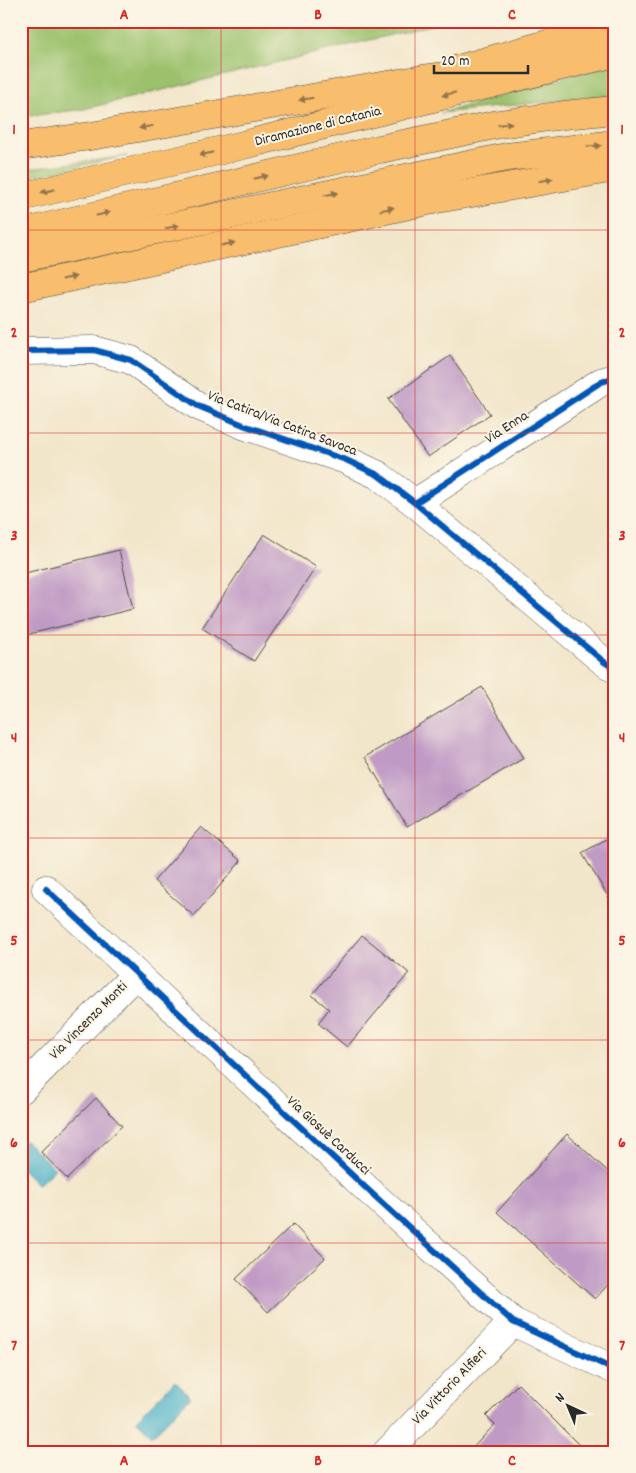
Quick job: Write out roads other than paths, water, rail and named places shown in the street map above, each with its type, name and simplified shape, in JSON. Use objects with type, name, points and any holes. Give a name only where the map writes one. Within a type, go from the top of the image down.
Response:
[{"type":"highway","points":[[235,148],[423,79],[615,26]]},
{"type":"highway","points":[[21,146],[91,136],[423,79],[615,53]]},
{"type":"highway","name":"Diramazione di Catania","points":[[21,197],[235,148],[615,53]]},
{"type":"highway","points":[[21,233],[380,149],[490,126],[564,115],[615,110]]},
{"type":"highway","points":[[21,258],[508,157],[615,144]]},
{"type":"highway","points":[[21,288],[437,199],[615,168]]},
{"type":"street","name":"Via Catira/Via Catira Savoca","points":[[21,351],[94,350],[131,360],[198,406],[246,426],[346,460],[378,475],[611,662]]},
{"type":"street","name":"Via Enna","points":[[415,503],[601,382],[615,378]]},
{"type":"street","name":"Via Giosuè Carducci","points":[[46,889],[513,1322],[615,1370]]},
{"type":"street","name":"Via Vincenzo Monti","points":[[21,1090],[136,974]]},
{"type":"street","name":"Via Vittorio Alfieri","points":[[387,1452],[513,1322]]},
{"type":"water","points":[[25,1140],[55,1169],[38,1185],[21,1168],[21,1144]]},
{"type":"water","points":[[175,1381],[191,1397],[152,1436],[136,1420]]}]
